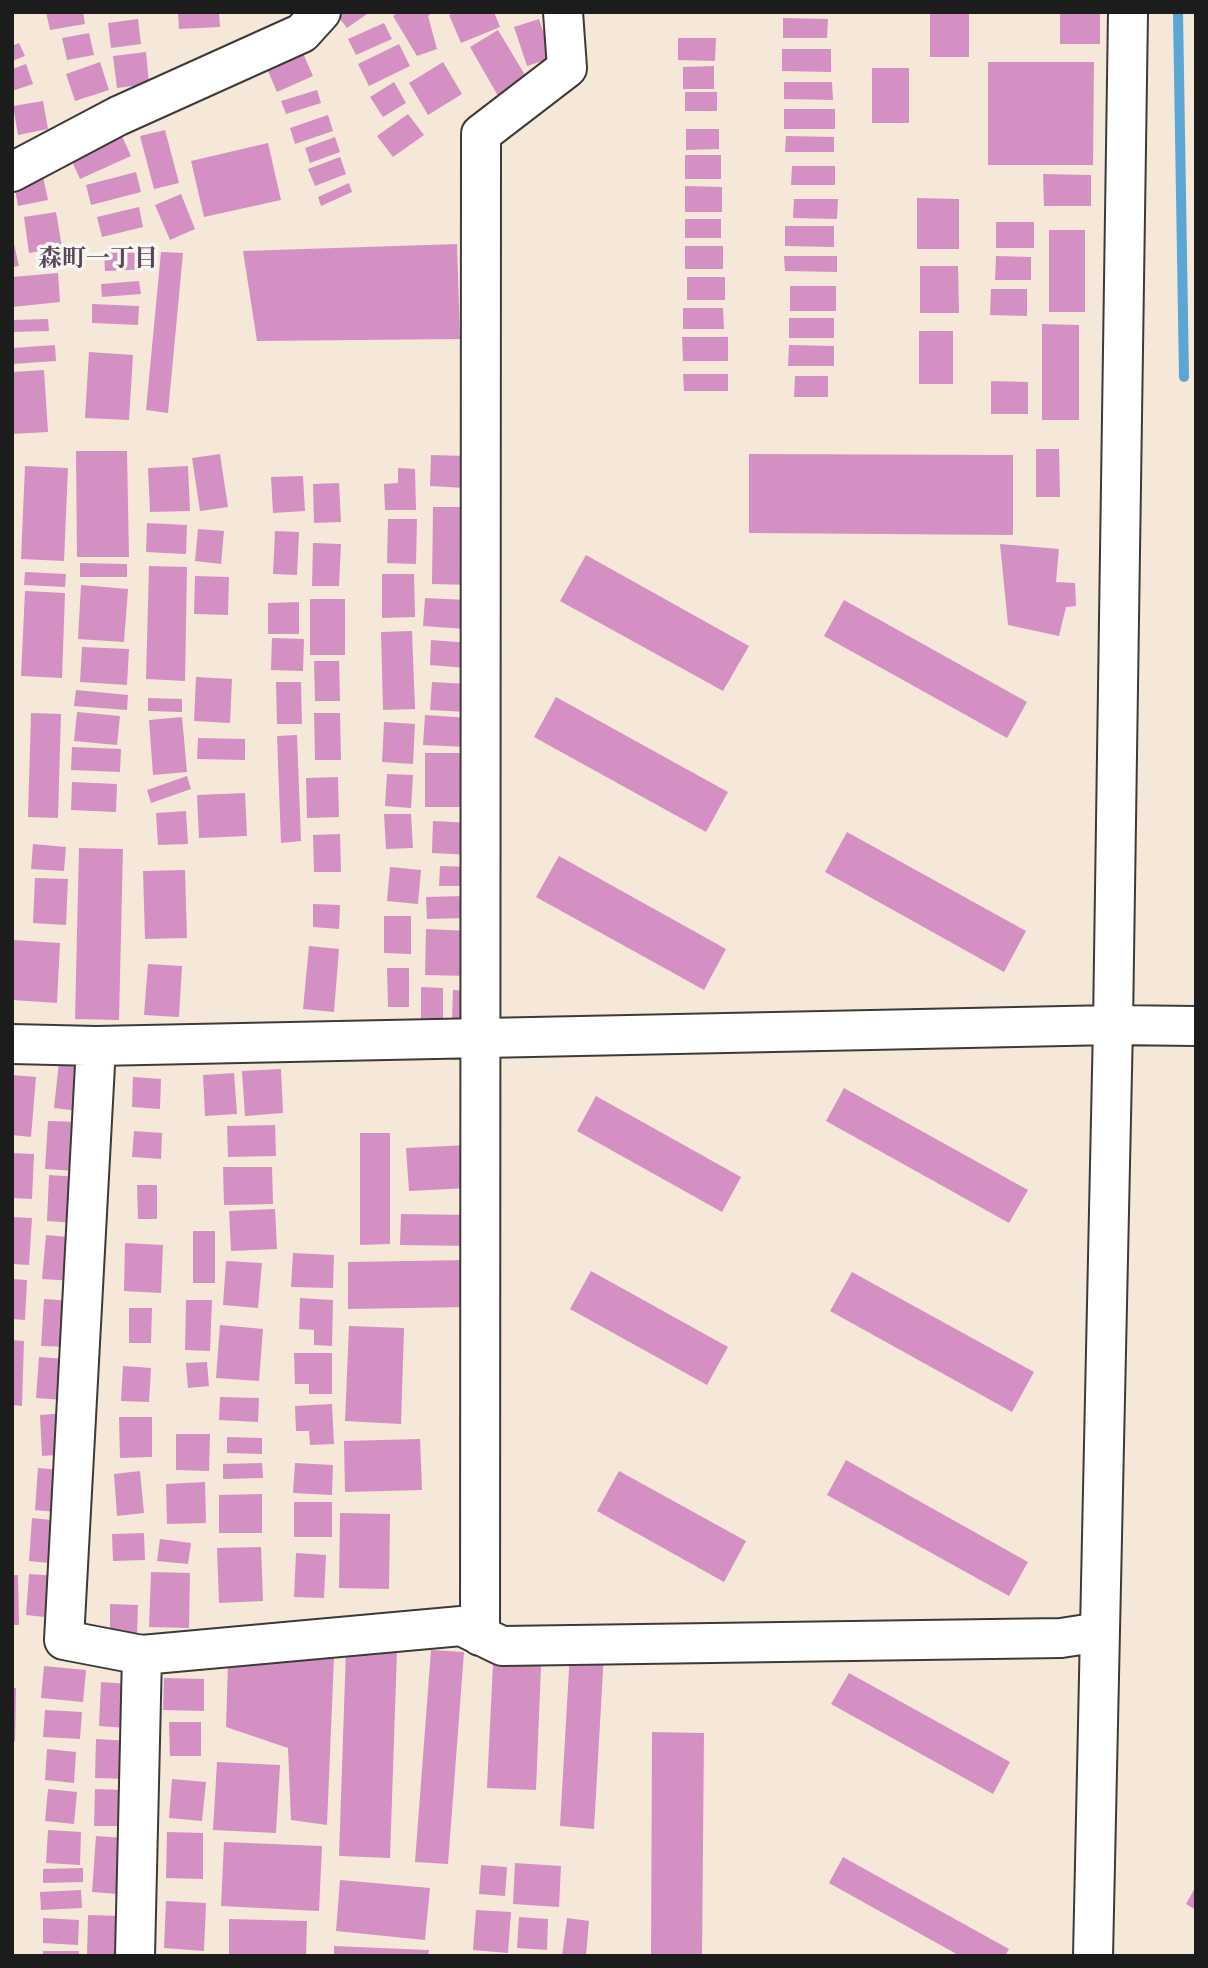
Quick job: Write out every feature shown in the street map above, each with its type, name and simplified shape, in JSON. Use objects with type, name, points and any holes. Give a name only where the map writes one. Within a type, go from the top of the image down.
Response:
[{"type":"street","points":[[12,173],[118,116],[302,33],[321,12]]},
{"type":"street","points":[[480,1636],[481,135],[567,68],[563,12]]},
{"type":"street","points":[[1093,1956],[1113,1026],[1128,12]]},
{"type":"street","points":[[12,1044],[96,1046],[1196,1026]]},
{"type":"street","points":[[96,1046],[64,1640],[142,1655],[461,1626],[502,1646],[1060,1639],[1100,1632]]},
{"type":"street","points":[[135,1956],[142,1655]]},
{"type":"building","points":[[46,12],[83,12],[85,24],[50,30]]},
{"type":"building","points":[[178,12],[219,12],[220,27],[179,29]]},
{"type":"building","points":[[341,12],[370,12],[347,28],[337,15]]},
{"type":"building","points":[[398,12],[432,12],[428,16],[437,49],[417,56],[393,16]]},
{"type":"building","points":[[457,12],[494,12],[500,27],[461,43],[449,15]]},
{"type":"building","points":[[930,12],[969,12],[969,57],[930,57]]},
{"type":"building","points":[[1060,12],[1100,12],[1100,44],[1060,44]]},
{"type":"building","points":[[783,18],[828,19],[827,38],[783,38]]},
{"type":"building","points":[[138,19],[141,44],[111,48],[108,23]]},
{"type":"building","points":[[539,19],[552,58],[527,66],[514,27]]},
{"type":"building","points":[[384,23],[392,39],[356,55],[348,39]]},
{"type":"building","points":[[498,30],[528,80],[498,96],[470,47]]},
{"type":"building","points":[[89,33],[94,55],[67,60],[62,38]]},
{"type":"building","points":[[678,38],[716,38],[715,61],[678,60]]},
{"type":"building","points":[[19,43],[25,56],[12,61],[12,46]]},
{"type":"building","points":[[399,44],[410,66],[369,86],[358,64]]},
{"type":"building","points":[[301,49],[313,76],[277,92],[265,64]]},
{"type":"building","points":[[782,49],[831,49],[831,72],[782,71]]},
{"type":"building","points":[[146,52],[149,84],[117,88],[113,56]]},
{"type":"building","points":[[100,62],[109,90],[75,101],[66,74]]},
{"type":"building","points":[[443,62],[462,94],[428,115],[409,83]]},
{"type":"building","points":[[988,62],[1094,62],[1093,165],[988,165]]},
{"type":"building","points":[[26,64],[33,84],[12,91],[12,69]]},
{"type":"building","points":[[714,66],[714,89],[683,89],[683,67]]},
{"type":"building","points":[[872,68],[909,68],[909,123],[872,123]]},
{"type":"building","points":[[394,82],[406,103],[383,117],[370,97]]},
{"type":"building","points":[[784,82],[832,82],[833,100],[784,99]]},
{"type":"building","points":[[317,90],[321,103],[286,114],[281,101]]},
{"type":"building","points":[[685,92],[717,92],[717,111],[685,111]]},
{"type":"building","points":[[43,101],[48,129],[18,135],[13,106]]},
{"type":"building","points":[[784,109],[835,109],[835,129],[784,129]]},
{"type":"building","points":[[408,114],[424,135],[393,157],[377,136]]},
{"type":"building","points":[[328,115],[333,131],[295,144],[290,128]]},
{"type":"building","points":[[686,129],[719,129],[719,149],[686,150]]},
{"type":"building","points":[[165,130],[179,183],[154,189],[140,136]]},
{"type":"building","points":[[121,134],[131,156],[80,179],[70,157]]},
{"type":"building","points":[[786,136],[834,137],[834,152],[785,152]]},
{"type":"building","points":[[335,137],[340,152],[310,163],[305,148]]},
{"type":"building","points":[[268,143],[281,200],[204,217],[191,161]]},
{"type":"building","points":[[685,155],[721,155],[721,179],[685,179]]},
{"type":"building","points":[[340,157],[346,174],[315,186],[308,169]]},
{"type":"building","points":[[792,166],[835,166],[835,185],[791,185]]},
{"type":"building","points":[[136,172],[141,192],[91,205],[86,185]]},
{"type":"building","points":[[1043,174],[1091,175],[1091,206],[1044,206]]},
{"type":"building","points":[[43,177],[48,200],[18,206],[14,183]]},
{"type":"building","points":[[349,183],[352,192],[321,206],[318,197]]},
{"type":"building","points":[[685,186],[722,187],[722,212],[685,212]]},
{"type":"building","points":[[181,194],[195,229],[170,240],[155,205]]},
{"type":"building","points":[[917,198],[959,199],[959,249],[917,249]]},
{"type":"building","points":[[794,199],[838,199],[837,219],[793,218]]},
{"type":"building","points":[[139,207],[143,227],[102,237],[97,217]]},
{"type":"building","points":[[56,212],[62,247],[29,253],[24,217]]},
{"type":"building","points":[[685,219],[721,219],[721,238],[685,238]]},
{"type":"building","points":[[996,222],[1034,222],[1034,248],[996,248]]},
{"type":"building","points":[[785,226],[834,226],[834,247],[785,246]]},
{"type":"building","points":[[1049,230],[1085,230],[1085,312],[1049,312]]},
{"type":"building","points":[[12,235],[19,266],[12,267]]},
{"type":"building","points":[[457,244],[460,339],[257,341],[243,251]]},
{"type":"building","points":[[685,246],[723,246],[723,269],[685,269]]},
{"type":"building","points":[[150,247],[151,269],[105,271],[104,250]]},
{"type":"building","points":[[161,252],[183,253],[168,413],[146,410]]},
{"type":"building","points":[[784,256],[837,256],[837,272],[785,271]]},
{"type":"building","points":[[996,256],[1031,257],[1031,280],[995,280]]},
{"type":"building","points":[[920,266],[958,266],[959,313],[920,313]]},
{"type":"building","points":[[58,273],[60,302],[12,307],[12,277]]},
{"type":"building","points":[[687,277],[725,277],[725,300],[687,300]]},
{"type":"building","points":[[139,281],[141,294],[102,297],[101,284]]},
{"type":"building","points":[[790,286],[836,286],[836,311],[790,311]]},
{"type":"building","points":[[991,289],[1027,289],[1027,316],[990,315]]},
{"type":"building","points":[[92,304],[139,306],[138,325],[92,323]]},
{"type":"building","points":[[683,308],[723,308],[724,329],[683,329]]},
{"type":"building","points":[[789,318],[834,318],[834,338],[789,338]]},
{"type":"building","points":[[48,319],[49,331],[12,332],[12,320]]},
{"type":"building","points":[[1042,324],[1079,325],[1079,420],[1042,420]]},
{"type":"building","points":[[919,331],[953,331],[953,384],[919,384]]},
{"type":"building","points":[[682,337],[728,337],[728,361],[683,361]]},
{"type":"building","points":[[55,345],[56,361],[12,364],[12,348]]},
{"type":"building","points":[[789,345],[834,346],[834,366],[788,366]]},
{"type":"building","points":[[89,352],[133,355],[129,420],[85,418]]},
{"type":"building","points":[[44,370],[48,432],[12,434],[12,372]]},
{"type":"building","points":[[683,374],[728,374],[728,391],[684,391]]},
{"type":"building","points":[[795,376],[828,376],[828,397],[794,397]]},
{"type":"building","points":[[991,381],[1028,382],[1028,414],[991,414]]},
{"type":"building","points":[[1036,449],[1059,449],[1060,497],[1036,497]]},
{"type":"building","points":[[76,451],[127,451],[129,557],[77,557]]},
{"type":"building","points":[[220,454],[228,507],[200,511],[192,458]]},
{"type":"building","points":[[749,454],[1013,455],[1013,535],[749,533]]},
{"type":"building","points":[[431,455],[466,456],[465,488],[430,486]]},
{"type":"building","points":[[25,466],[68,468],[64,561],[21,559]]},
{"type":"building","points":[[188,466],[190,511],[150,512],[148,468]]},
{"type":"building","points":[[398,468],[415,469],[416,510],[385,510],[384,484],[398,483]]},
{"type":"building","points":[[303,476],[305,511],[273,513],[271,477]]},
{"type":"building","points":[[339,483],[341,522],[314,523],[313,484]]},
{"type":"building","points":[[433,507],[471,507],[471,585],[432,584]]},
{"type":"building","points":[[388,519],[417,519],[416,564],[387,563]]},
{"type":"building","points":[[147,523],[187,525],[186,554],[146,552]]},
{"type":"building","points":[[198,529],[224,531],[221,564],[195,561]]},
{"type":"building","points":[[275,531],[299,532],[297,575],[273,574]]},
{"type":"building","points":[[313,543],[341,544],[339,586],[312,586]]},
{"type":"building","points":[[1000,544],[1059,549],[1056,582],[1075,583],[1076,606],[1066,607],[1059,636],[1008,625]]},
{"type":"building","points":[[586,555],[749,646],[723,691],[560,601]]},
{"type":"building","points":[[80,563],[127,564],[127,577],[80,577]]},
{"type":"building","points":[[149,566],[187,567],[185,681],[146,679]]},
{"type":"building","points":[[25,572],[66,574],[65,587],[24,585]]},
{"type":"building","points":[[382,574],[414,574],[415,617],[382,618]]},
{"type":"building","points":[[195,576],[229,577],[228,615],[194,614]]},
{"type":"building","points":[[81,585],[128,589],[124,642],[78,639]]},
{"type":"building","points":[[25,591],[65,593],[62,678],[21,676]]},
{"type":"building","points":[[425,598],[467,600],[466,629],[423,626]]},
{"type":"building","points":[[310,599],[345,599],[345,655],[310,655]]},
{"type":"building","points":[[844,600],[1027,702],[1007,738],[824,636]]},
{"type":"building","points":[[299,602],[299,634],[268,634],[268,603]]},
{"type":"building","points":[[412,631],[415,709],[383,710],[381,632]]},
{"type":"building","points":[[272,638],[304,639],[303,671],[271,670]]},
{"type":"building","points":[[431,640],[469,643],[466,668],[430,665]]},
{"type":"building","points":[[82,647],[129,649],[127,685],[80,682]]},
{"type":"building","points":[[314,661],[339,661],[340,701],[315,701]]},
{"type":"building","points":[[196,677],[232,679],[230,723],[194,721]]},
{"type":"building","points":[[276,682],[301,682],[302,724],[277,724]]},
{"type":"building","points":[[432,682],[468,684],[467,712],[430,710]]},
{"type":"building","points":[[76,690],[128,695],[127,710],[74,706]]},
{"type":"building","points":[[556,697],[728,792],[706,832],[534,737]]},
{"type":"building","points":[[148,698],[182,699],[182,712],[148,711]]},
{"type":"building","points":[[77,712],[120,716],[117,745],[74,741]]},
{"type":"building","points":[[31,713],[61,714],[58,818],[28,817]]},
{"type":"building","points":[[314,713],[340,713],[341,760],[315,760]]},
{"type":"building","points":[[425,715],[469,718],[467,747],[423,745]]},
{"type":"building","points":[[182,717],[187,772],[153,775],[149,720]]},
{"type":"building","points":[[384,722],[415,724],[413,764],[382,762]]},
{"type":"building","points":[[297,735],[301,841],[281,843],[277,736]]},
{"type":"building","points":[[198,738],[245,739],[245,760],[197,759]]},
{"type":"building","points":[[72,747],[121,749],[120,772],[71,770]]},
{"type":"building","points":[[425,753],[476,753],[475,807],[425,807]]},
{"type":"building","points":[[387,774],[413,775],[411,808],[385,806]]},
{"type":"building","points":[[187,776],[191,789],[151,803],[147,790]]},
{"type":"building","points":[[338,777],[339,817],[307,818],[306,778]]},
{"type":"building","points":[[72,782],[117,784],[116,812],[71,810]]},
{"type":"building","points":[[245,793],[247,836],[199,838],[197,795]]},
{"type":"building","points":[[186,811],[188,844],[158,845],[156,813]]},
{"type":"building","points":[[384,814],[411,814],[413,848],[386,849]]},
{"type":"building","points":[[433,821],[474,823],[472,855],[432,853]]},
{"type":"building","points":[[847,832],[1026,931],[1004,972],[825,872]]},
{"type":"building","points":[[340,834],[341,872],[314,872],[313,835]]},
{"type":"building","points":[[33,844],[66,847],[64,871],[31,869]]},
{"type":"building","points":[[79,848],[123,849],[119,1020],[75,1019]]},
{"type":"building","points":[[559,856],[726,949],[704,990],[536,897]]},
{"type":"building","points":[[440,866],[470,867],[469,886],[439,886]]},
{"type":"building","points":[[390,867],[421,870],[418,904],[387,901]]},
{"type":"building","points":[[185,870],[187,938],[145,939],[143,871]]},
{"type":"building","points":[[35,878],[68,879],[66,925],[33,923]]},
{"type":"building","points":[[465,896],[466,918],[427,919],[426,897]]},
{"type":"building","points":[[313,904],[340,905],[339,929],[313,927]]},
{"type":"building","points":[[384,916],[411,916],[411,954],[384,953]]},
{"type":"building","points":[[426,929],[470,931],[469,976],[425,975]]},
{"type":"building","points":[[14,940],[60,943],[57,1003],[12,1000]]},
{"type":"building","points":[[309,946],[339,949],[334,1012],[303,1009]]},
{"type":"building","points":[[148,964],[182,966],[179,1017],[144,1015]]},
{"type":"building","points":[[387,968],[409,968],[409,1007],[388,1007]]},
{"type":"building","points":[[421,987],[443,988],[443,1019],[421,1019]]},
{"type":"building","points":[[453,990],[477,991],[476,1020],[452,1019]]},
{"type":"building","points":[[59,1062],[83,1064],[78,1111],[54,1108]]},
{"type":"building","points":[[281,1069],[283,1113],[245,1116],[242,1071]]},
{"type":"building","points":[[234,1073],[237,1114],[205,1116],[203,1075]]},
{"type":"building","points":[[12,1075],[36,1077],[31,1137],[12,1135]]},
{"type":"building","points":[[133,1077],[161,1079],[160,1109],[132,1107]]},
{"type":"building","points":[[844,1088],[1028,1190],[1009,1223],[826,1121]]},
{"type":"building","points":[[596,1096],[741,1177],[722,1212],[577,1131]]},
{"type":"building","points":[[48,1121],[81,1122],[78,1171],[45,1169]]},
{"type":"building","points":[[275,1125],[276,1156],[228,1157],[227,1126]]},
{"type":"building","points":[[134,1131],[162,1133],[161,1159],[132,1157]]},
{"type":"building","points":[[360,1133],[390,1133],[390,1244],[360,1245]]},
{"type":"building","points":[[468,1145],[470,1188],[409,1191],[406,1148]]},
{"type":"building","points":[[12,1153],[34,1154],[32,1199],[12,1198]]},
{"type":"building","points":[[223,1167],[272,1167],[273,1204],[224,1205]]},
{"type":"building","points":[[49,1175],[78,1177],[76,1223],[47,1221]]},
{"type":"building","points":[[137,1185],[157,1185],[157,1219],[138,1219]]},
{"type":"building","points":[[275,1209],[277,1249],[231,1251],[229,1211]]},
{"type":"building","points":[[401,1214],[473,1215],[472,1246],[400,1245]]},
{"type":"building","points":[[12,1217],[32,1218],[29,1265],[12,1264]]},
{"type":"building","points":[[193,1231],[215,1231],[215,1283],[193,1283]]},
{"type":"building","points":[[46,1235],[78,1238],[75,1281],[42,1279]]},
{"type":"building","points":[[125,1243],[163,1245],[161,1293],[124,1291]]},
{"type":"building","points":[[293,1253],[334,1255],[333,1288],[291,1287]]},
{"type":"building","points":[[468,1260],[470,1307],[348,1309],[348,1262]]},
{"type":"building","points":[[226,1261],[262,1263],[258,1308],[223,1305]]},
{"type":"building","points":[[591,1271],[728,1347],[707,1385],[570,1309]]},
{"type":"building","points":[[852,1272],[1034,1372],[1012,1412],[830,1311]]},
{"type":"building","points":[[12,1279],[27,1280],[25,1320],[12,1319]]},
{"type":"building","points":[[300,1298],[333,1300],[332,1346],[314,1345],[314,1330],[299,1329]]},
{"type":"building","points":[[44,1299],[73,1301],[70,1347],[41,1346]]},
{"type":"building","points":[[186,1300],[212,1300],[210,1351],[185,1350]]},
{"type":"building","points":[[129,1308],[152,1308],[151,1343],[129,1343]]},
{"type":"building","points":[[220,1325],[263,1329],[259,1381],[216,1378]]},
{"type":"building","points":[[349,1326],[404,1328],[401,1424],[345,1421]]},
{"type":"building","points":[[12,1340],[24,1341],[22,1406],[12,1405]]},
{"type":"building","points":[[294,1353],[332,1353],[332,1394],[309,1394],[309,1384],[295,1384]]},
{"type":"building","points":[[39,1357],[66,1359],[63,1400],[36,1398]]},
{"type":"building","points":[[207,1362],[209,1386],[188,1388],[186,1363]]},
{"type":"building","points":[[123,1366],[151,1368],[149,1402],[121,1401]]},
{"type":"building","points":[[220,1397],[259,1398],[258,1422],[219,1420]]},
{"type":"building","points":[[332,1404],[334,1444],[310,1445],[309,1431],[296,1431],[295,1406]]},
{"type":"building","points":[[66,1413],[68,1454],[42,1456],[40,1415]]},
{"type":"building","points":[[119,1417],[152,1417],[152,1457],[120,1458]]},
{"type":"building","points":[[176,1434],[210,1434],[209,1471],[176,1470]]},
{"type":"building","points":[[227,1437],[262,1438],[262,1454],[227,1453]]},
{"type":"building","points":[[420,1439],[422,1490],[345,1492],[344,1441]]},
{"type":"building","points":[[846,1460],[1028,1562],[1009,1596],[827,1495]]},
{"type":"building","points":[[262,1463],[263,1478],[223,1479],[223,1464]]},
{"type":"building","points":[[295,1463],[333,1465],[332,1495],[293,1493]]},
{"type":"building","points":[[38,1468],[70,1471],[66,1513],[35,1510]]},
{"type":"building","points":[[140,1471],[144,1513],[117,1516],[114,1474]]},
{"type":"building","points":[[619,1471],[746,1541],[724,1582],[597,1511]]},
{"type":"building","points":[[205,1482],[206,1523],[167,1524],[166,1484]]},
{"type":"building","points":[[262,1494],[262,1533],[219,1533],[219,1495]]},
{"type":"building","points":[[294,1502],[332,1502],[332,1537],[294,1537]]},
{"type":"building","points":[[340,1513],[390,1514],[389,1589],[339,1588]]},
{"type":"building","points":[[32,1518],[61,1521],[58,1564],[29,1561]]},
{"type":"building","points":[[144,1533],[145,1560],[113,1561],[112,1534]]},
{"type":"building","points":[[160,1539],[191,1543],[188,1564],[157,1561]]},
{"type":"building","points":[[261,1547],[263,1601],[219,1603],[217,1548]]},
{"type":"building","points":[[296,1553],[326,1555],[324,1598],[294,1597]]},
{"type":"building","points":[[151,1572],[190,1573],[189,1628],[149,1627]]},
{"type":"building","points":[[29,1574],[57,1576],[54,1618],[26,1615]]},
{"type":"building","points":[[12,1575],[18,1575],[19,1625],[12,1625]]},
{"type":"building","points":[[110,1604],[138,1605],[137,1636],[110,1634]]},
{"type":"building","points":[[346,1649],[397,1651],[390,1858],[339,1856]]},
{"type":"building","points":[[431,1650],[464,1652],[448,1864],[415,1862]]},
{"type":"building","points":[[570,1652],[604,1653],[594,1829],[560,1826]]},
{"type":"building","points":[[334,1657],[327,1825],[291,1820],[288,1748],[226,1727],[228,1663]]},
{"type":"building","points":[[493,1663],[541,1666],[536,1790],[487,1788]]},
{"type":"building","points":[[44,1666],[86,1670],[83,1702],[41,1698]]},
{"type":"building","points":[[849,1673],[1010,1762],[993,1794],[831,1704]]},
{"type":"building","points":[[164,1678],[204,1679],[204,1711],[163,1710]]},
{"type":"building","points":[[101,1682],[129,1684],[126,1728],[99,1726]]},
{"type":"building","points":[[12,1688],[16,1688],[15,1741],[12,1741]]},
{"type":"building","points":[[45,1710],[82,1712],[80,1739],[43,1737]]},
{"type":"building","points":[[169,1722],[201,1722],[201,1756],[170,1756]]},
{"type":"building","points":[[652,1732],[704,1733],[702,1956],[651,1956]]},
{"type":"building","points":[[96,1739],[131,1741],[130,1779],[95,1778]]},
{"type":"building","points":[[47,1749],[76,1752],[74,1783],[45,1780]]},
{"type":"building","points":[[217,1762],[280,1765],[276,1833],[213,1830]]},
{"type":"building","points":[[172,1779],[206,1782],[202,1821],[169,1818]]},
{"type":"building","points":[[48,1789],[77,1792],[74,1824],[45,1821]]},
{"type":"building","points":[[95,1789],[124,1790],[124,1826],[94,1826]]},
{"type":"building","points":[[48,1830],[81,1832],[80,1865],[46,1863]]},
{"type":"building","points":[[167,1832],[203,1833],[203,1879],[166,1878]]},
{"type":"building","points":[[96,1836],[123,1838],[118,1894],[92,1892]]},
{"type":"building","points":[[224,1842],[322,1846],[319,1911],[221,1906]]},
{"type":"building","points":[[843,1857],[1009,1949],[1005,1956],[960,1956],[829,1883]]},
{"type":"building","points":[[515,1863],[561,1866],[559,1907],[513,1904]]},
{"type":"building","points":[[481,1865],[507,1867],[505,1896],[479,1894]]},
{"type":"building","points":[[83,1868],[83,1882],[43,1883],[43,1869]]},
{"type":"building","points":[[340,1880],[430,1888],[425,1940],[336,1931]]},
{"type":"building","points":[[1196,1886],[1196,1910],[1186,1904]]},
{"type":"building","points":[[81,1890],[82,1908],[41,1910],[40,1892]]},
{"type":"building","points":[[166,1901],[206,1903],[204,1951],[164,1948]]},
{"type":"building","points":[[476,1910],[511,1912],[508,1953],[473,1950]]},
{"type":"building","points":[[88,1915],[122,1916],[122,1956],[87,1956]]},
{"type":"building","points":[[519,1917],[548,1919],[547,1950],[517,1948]]},
{"type":"building","points":[[43,1918],[79,1920],[78,1945],[43,1943]]},
{"type":"building","points":[[567,1918],[589,1921],[586,1956],[562,1956]]},
{"type":"building","points":[[229,1919],[307,1921],[306,1956],[229,1956]]},
{"type":"building","points":[[334,1946],[429,1950],[428,1956],[334,1956]]},
{"type":"building","points":[[43,1951],[79,1951],[79,1956],[43,1956]]},
{"type":"waterway","points":[[1178,12],[1184,377]]},
{"type":"district","name":"森町一丁目","points":[[98,260]]}]
